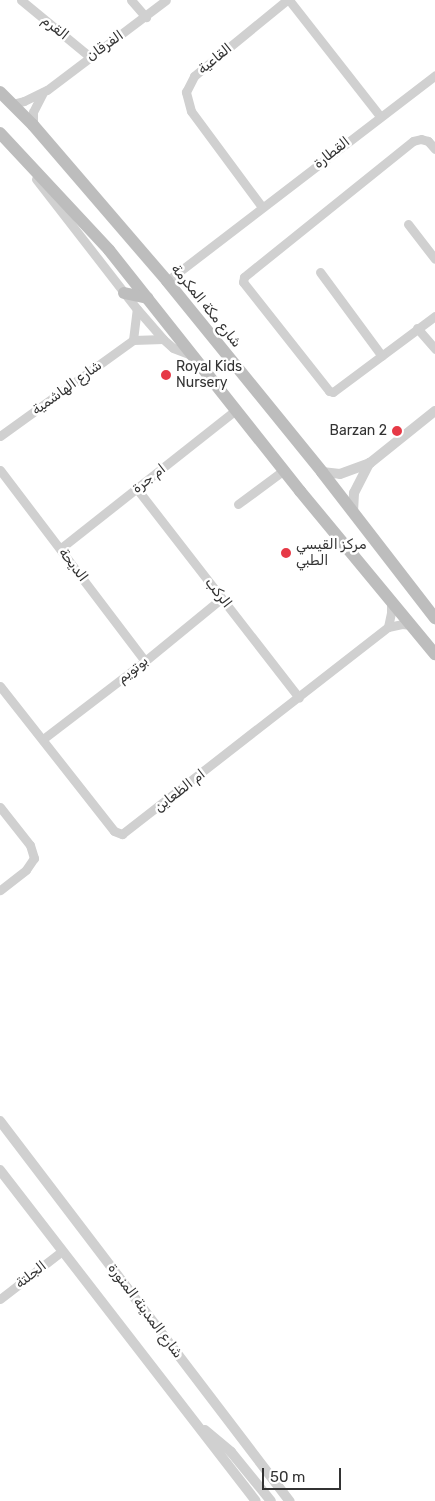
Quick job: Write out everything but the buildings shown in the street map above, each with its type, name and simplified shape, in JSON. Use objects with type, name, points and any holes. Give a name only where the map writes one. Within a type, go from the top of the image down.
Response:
[{"type":"main road","name":"شارع مكة المكرمة","points":[[0,92],[33,125],[166,280],[322,472],[435,618]]},
{"type":"main road","points":[[0,133],[88,226],[435,654]]},
{"type":"main road","points":[[124,292],[147,298]]},
{"type":"street","name":"القرم","points":[[21,0],[89,56]]},
{"type":"street","points":[[131,0],[146,17]]},
{"type":"street","name":"الفرقان","points":[[12,104],[44,92],[89,56],[146,17],[166,0]]},
{"type":"street","points":[[288,0],[380,116]]},
{"type":"street","name":"القاعية","points":[[262,207],[191,110],[186,92],[194,76],[288,0]]},
{"type":"street","name":"القطارة","points":[[166,280],[435,75]]},
{"type":"street","name":"الفرقان","points":[[33,125],[33,112],[44,92]]},
{"type":"street","points":[[434,318],[417,328],[333,392],[328,391],[244,286],[243,280],[413,141],[421,139],[428,141],[435,149]]},
{"type":"street","points":[[22,155],[51,200],[137,309],[173,348],[192,355]]},
{"type":"street","points":[[408,224],[435,259]]},
{"type":"street","points":[[320,272],[382,356]]},
{"type":"street","points":[[137,309],[133,340],[163,339]]},
{"type":"street","points":[[417,328],[435,349]]},
{"type":"street","name":"شارع الهاشمية","points":[[0,436],[133,340]]},
{"type":"street","name":"ام جرة","points":[[61,548],[236,410]]},
{"type":"street","points":[[322,472],[340,474],[370,463],[435,412]]},
{"type":"street","points":[[353,512],[354,493],[370,463]]},
{"type":"street","name":"الديحة","points":[[0,470],[145,661]]},
{"type":"street","points":[[238,504],[284,470]]},
{"type":"street","name":"الركب","points":[[137,489],[300,698]]},
{"type":"street","name":"بوتويم","points":[[43,739],[145,661],[222,598]]},
{"type":"street","points":[[391,598],[392,613],[388,627],[402,624],[412,625]]},
{"type":"street","name":"ام الظعاين","points":[[0,686],[114,831],[122,834],[300,698],[388,627]]},
{"type":"street","points":[[0,807],[30,845],[34,858],[26,870],[0,890]]},
{"type":"street","name":"شارع المدينة المنورة","points":[[0,1121],[290,1501]]},
{"type":"street","name":"شارع المدينة المنورة","points":[[0,1170],[256,1501]]},
{"type":"street","name":"الجلتة","points":[[0,1299],[62,1251]]},
{"type":"street","points":[[194,1422],[231,1452],[271,1501]]},
{"type":"place","name":"Royal Kids Nursery","points":[[166,375]]},
{"type":"place","name":"Barzan 2","points":[[397,431]]},
{"type":"place","name":"مركز القيسي الطبي","points":[[286,553]]}]
